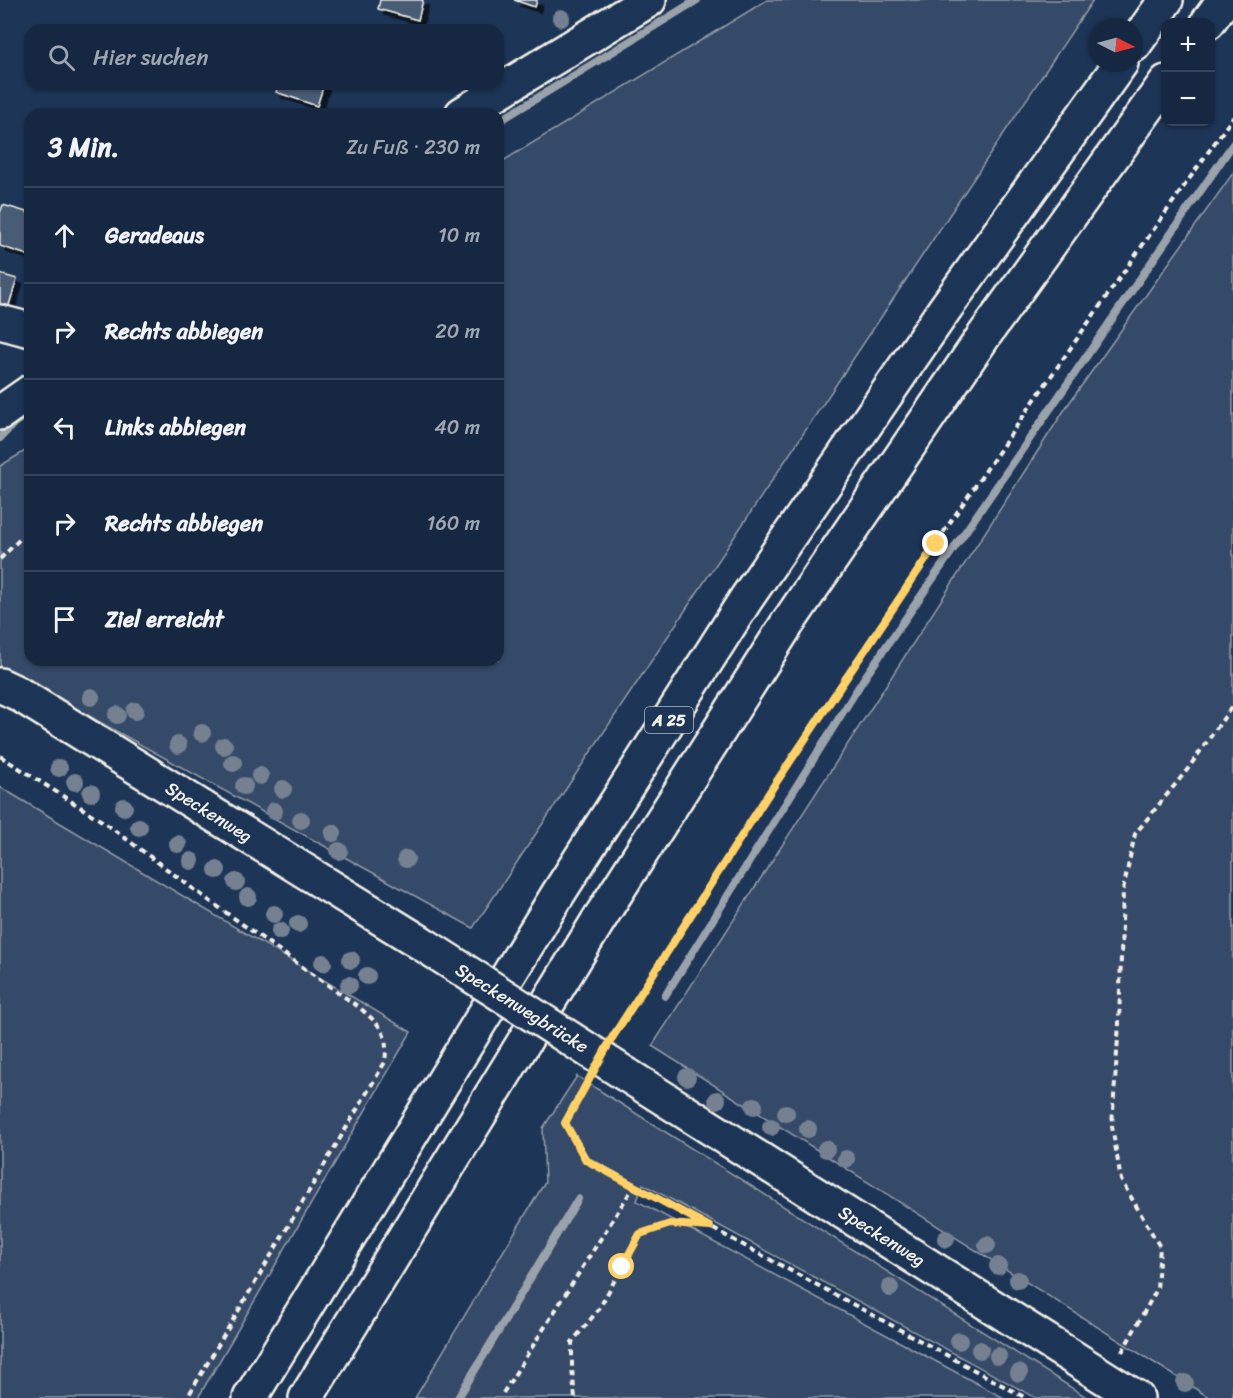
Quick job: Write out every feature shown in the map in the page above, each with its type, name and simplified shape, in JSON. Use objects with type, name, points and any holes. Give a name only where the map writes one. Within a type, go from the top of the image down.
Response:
[{"type":"main road","points":[[504,88],[649,0]]},
{"type":"main road","points":[[1143,32],[1166,0]]},
{"type":"main road","points":[[1211,18],[1224,0]]},
{"type":"main road","name":"A 25","points":[[250,1398],[558,894],[746,599],[944,310],[1115,72]]},
{"type":"main road","name":"A 25","points":[[306,1398],[598,921],[787,624],[983,337],[1161,89]]},
{"type":"main road","points":[[472,108],[501,90]]},
{"type":"main road","points":[[0,322],[24,328]]},
{"type":"main road","points":[[0,412],[24,396]]},
{"type":"main road","name":"Speckenweg","points":[[0,685],[27,699],[418,941]]},
{"type":"main road","name":"Speckenwegbrücke","points":[[418,941],[627,1075]]},
{"type":"main road","name":"Speckenweg","points":[[627,1075],[1137,1398]]},
{"type":"path","points":[[612,1038],[771,790],[929,554],[1108,293],[1233,117]]},
{"type":"path","points":[[0,559],[24,535]]},
{"type":"path","points":[[1108,1380],[1157,1289],[1160,1247],[1121,1180],[1112,1126],[1119,1023],[1123,890],[1135,834],[1187,770],[1233,705]]},
{"type":"path","points":[[0,756],[102,821],[360,1008],[379,1025],[387,1046],[385,1062],[188,1398]]},
{"type":"path","points":[[586,1082],[565,1123],[586,1160],[1026,1398]]},
{"type":"path","points":[[503,1393],[634,1186]]},
{"type":"path","points":[[575,1398],[572,1342],[599,1309],[640,1234],[670,1224],[710,1227]]},
{"type":"shaded area","points":[[767,0],[1093,0],[473,928],[0,667],[0,466],[24,452],[24,666],[504,666],[504,160]]},
{"type":"shaded area","points":[[1233,173],[1233,1398],[1210,1398],[652,1046],[1067,406]]},
{"type":"shaded area","points":[[0,787],[411,1032],[198,1398],[0,1398]]},
{"type":"shaded area","points":[[577,1076],[1088,1398],[1036,1398],[643,1184],[637,1201],[1004,1398],[415,1398],[545,1182],[543,1128]]},
{"type":"building","points":[[380,0],[423,0],[418,20],[378,9]]},
{"type":"building","points":[[514,0],[537,0],[535,7]]},
{"type":"building","points":[[277,90],[322,90],[317,106],[276,92]]},
{"type":"building","points":[[3,205],[24,211],[24,254],[0,246],[0,213]]},
{"type":"building","points":[[0,274],[17,279],[5,318],[0,316]]},
{"type":"waterway","points":[[504,118],[697,0]]},
{"type":"waterway","points":[[665,996],[863,680],[1233,144]]},
{"type":"waterway","points":[[0,438],[15,422],[24,417]]},
{"type":"waterway","points":[[458,1398],[578,1199]]},
{"type":"route","points":[[622,1267],[640,1234],[670,1224],[710,1227],[586,1160],[565,1123],[612,1038],[771,790],[936,544]]}]
